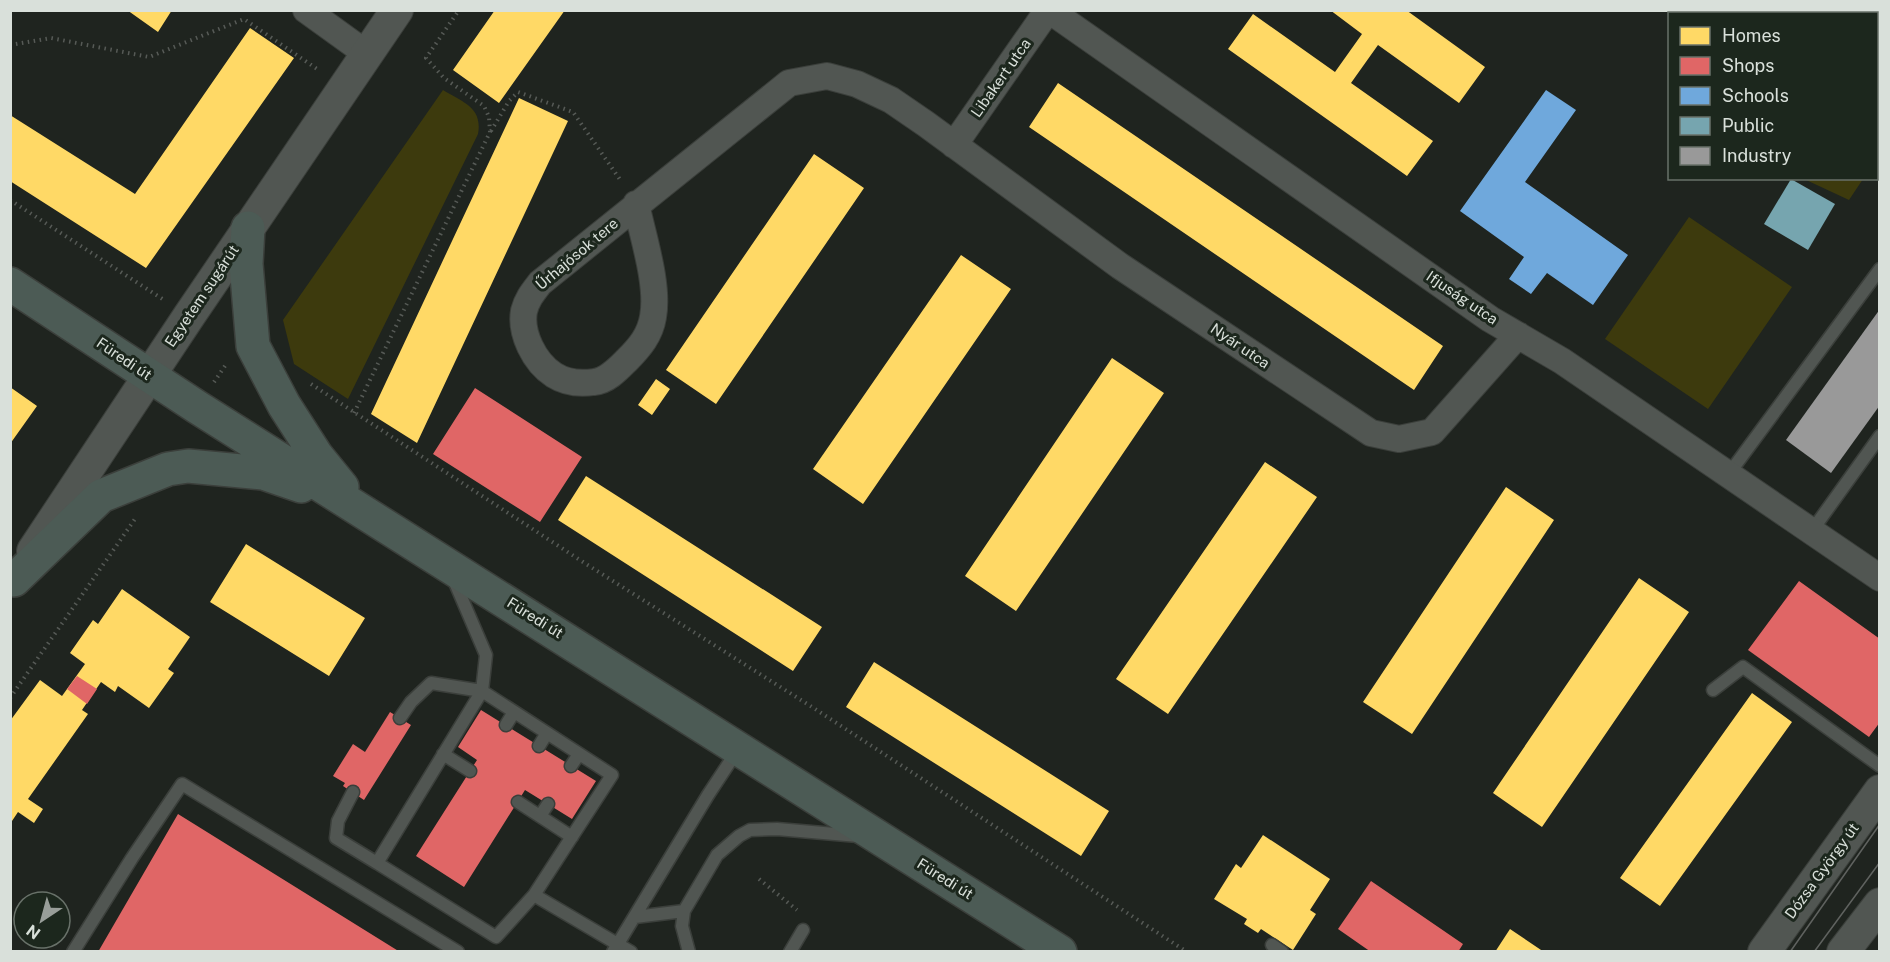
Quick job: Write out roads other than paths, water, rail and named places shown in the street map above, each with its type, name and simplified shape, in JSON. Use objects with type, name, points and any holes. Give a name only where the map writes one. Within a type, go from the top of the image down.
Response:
[{"type":"main road","points":[[248,228],[246,264],[253,346],[284,405],[316,455],[359,507]]},
{"type":"main road","name":"Füredi út","points":[[10,284],[149,375],[1060,951]]},
{"type":"main road","points":[[12,582],[101,496],[168,469],[188,466],[263,473],[359,507]]},
{"type":"street","points":[[306,10],[367,54]]},
{"type":"street","name":"Egyetem sugárút","points":[[12,582],[149,375],[397,10]]},
{"type":"street","name":"Libakert utca","points":[[954,145],[1048,10]]},
{"type":"street","name":"Ifjuság utca","points":[[1048,10],[1481,312],[1562,361],[1880,578]]},
{"type":"street","name":"Űrhajósok tere","points":[[636,204],[653,277],[654,317],[646,339],[613,374],[595,382],[572,382],[553,374],[539,361],[524,330],[524,312],[529,296],[540,283],[636,204],[789,83],[827,76],[857,84],[891,100],[954,145]]},
{"type":"street","name":"Nyár utca","points":[[954,145],[1120,266],[1371,433],[1399,439],[1432,432],[1518,335]]},
{"type":"street","name":"Dózsa György út","points":[[1764,951],[1880,791]]},
{"type":"street","points":[[1843,951],[1880,904]]},
{"type":"lane","points":[[1728,475],[1880,268]]},
{"type":"lane","points":[[1811,532],[1880,436]]},
{"type":"lane","points":[[377,863],[482,691],[486,655],[447,563]]},
{"type":"lane","points":[[1713,690],[1743,667],[1880,766]]},
{"type":"lane","points":[[353,792],[338,821],[336,838],[496,937],[534,895],[612,775],[482,691],[431,683],[411,702],[400,718]]},
{"type":"lane","points":[[506,725],[514,712]]},
{"type":"lane","points":[[539,746],[546,733]]},
{"type":"lane","points":[[615,948],[705,800],[740,748]]},
{"type":"lane","points":[[443,754],[470,771]]},
{"type":"lane","points":[[572,766],[579,754]]},
{"type":"lane","points":[[73,951],[182,784],[458,951]]},
{"type":"lane","points":[[518,802],[540,816],[569,842]]},
{"type":"lane","points":[[540,816],[548,804]]},
{"type":"lane","points":[[689,951],[682,926],[684,911],[717,855],[739,836],[750,830],[777,829],[810,830],[880,839]]},
{"type":"lane","points":[[534,895],[615,948],[631,951]]},
{"type":"lane","points":[[635,917],[684,911]]},
{"type":"lane","points":[[790,951],[803,930]]},
{"type":"tram line","points":[[1790,952],[1880,824]]},
{"type":"tram line","points":[[1814,952],[1880,862]]}]
